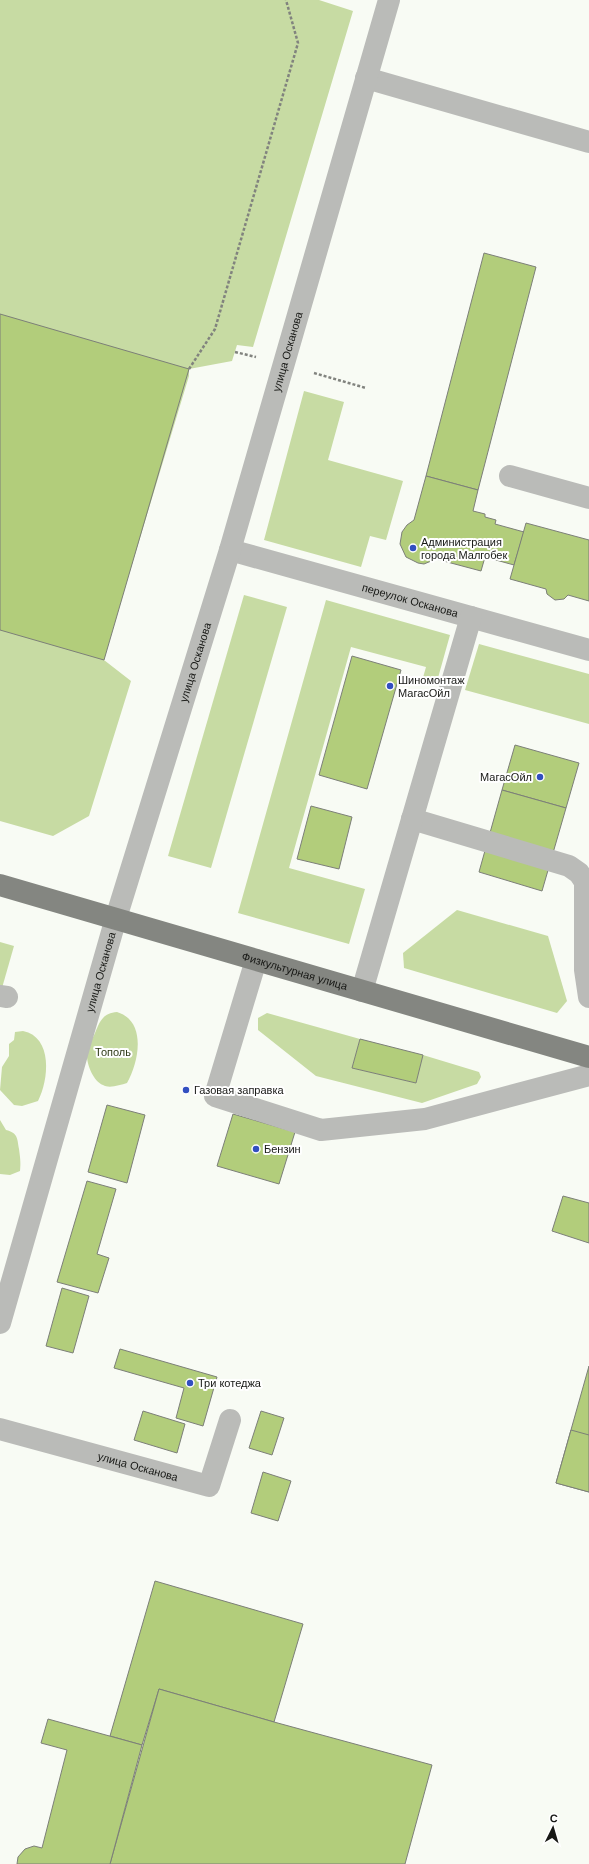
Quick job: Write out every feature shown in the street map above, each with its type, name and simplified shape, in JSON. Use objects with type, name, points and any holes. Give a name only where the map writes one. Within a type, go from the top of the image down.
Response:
[{"type":"main road","name":"Физкультурная улица","points":[[0,884],[589,1057]]},
{"type":"street","name":"улица Осканова","points":[[0,1324],[116,918],[230,550],[389,0]]},
{"type":"street","points":[[366,78],[589,142]]},
{"type":"street","points":[[510,476],[589,498]]},
{"type":"street","name":"переулок Осканова","points":[[230,550],[589,650]]},
{"type":"street","points":[[362,991],[471,618]]},
{"type":"street","points":[[412,819],[569,866],[579,873],[585,882],[585,970],[589,997]]},
{"type":"street","points":[[256,960],[215,1096],[321,1130],[425,1119],[589,1075]]},
{"type":"street","name":"улица Осканова","points":[[0,1429],[210,1486],[230,1420]]},
{"type":"path","points":[[189,368],[215,329],[298,43],[286,0]]},
{"type":"path","points":[[235,352],[256,357]]},
{"type":"path","points":[[314,373],[366,388]]},
{"type":"green space","points":[[0,0],[319,0],[353,11],[253,347],[237,345],[232,361],[189,369],[189,376],[104,660],[131,681],[89,816],[53,836],[0,821]]},
{"type":"green space","points":[[304,391],[344,402],[328,460],[403,481],[386,540],[370,536],[361,567],[264,540]]},
{"type":"green space","points":[[244,595],[287,607],[211,868],[168,856]]},
{"type":"green space","points":[[326,600],[450,635],[436,685],[422,681],[426,667],[351,647],[289,868],[365,889],[349,944],[238,913]]},
{"type":"green space","points":[[479,644],[589,674],[589,724],[465,690]]},
{"type":"green space","points":[[457,910],[548,936],[567,1001],[557,1013],[404,968],[403,953]]},
{"type":"green space","points":[[0,942],[14,946],[0,995]]},
{"type":"green space","name":"Тополь","points":[[117,1012],[127,1017],[133,1024],[137,1033],[137,1054],[135,1064],[127,1083],[108,1087],[99,1083],[93,1076],[89,1066],[87,1053],[90,1043],[103,1018],[108,1014]]},
{"type":"green space","points":[[267,1013],[360,1039],[352,1068],[416,1083],[423,1055],[479,1072],[481,1077],[477,1084],[422,1103],[316,1076],[258,1030],[258,1018]]},
{"type":"green space","points":[[23,1031],[33,1035],[40,1042],[44,1050],[46,1071],[45,1082],[38,1101],[22,1106],[14,1105],[0,1090],[2,1067],[9,1056],[9,1044],[14,1040],[15,1032]]},
{"type":"green space","points":[[0,1120],[6,1130],[15,1134],[18,1142],[20,1171],[10,1175],[0,1174]]},
{"type":"building","points":[[484,253],[536,267],[478,490],[426,476]]},
{"type":"building","points":[[0,314],[189,369],[104,660],[0,630]]},
{"type":"building","points":[[426,476],[478,490],[473,511],[485,514],[485,517],[496,520],[495,524],[524,532],[514,565],[485,557],[481,571],[436,559],[424,564],[418,563],[406,557],[400,544],[402,532],[407,525],[414,520]]},
{"type":"building","points":[[526,523],[589,540],[589,601],[568,595],[564,599],[555,600],[547,594],[546,589],[510,579]]},
{"type":"building","points":[[352,656],[401,670],[367,789],[319,775]]},
{"type":"building","name":"МагасОйл","points":[[515,745],[579,763],[566,808],[502,790]]},
{"type":"building","points":[[502,790],[566,808],[542,891],[479,872]]},
{"type":"building","points":[[311,806],[352,817],[339,869],[297,859]]},
{"type":"building","points":[[360,1039],[423,1055],[416,1083],[352,1068]]},
{"type":"building","points":[[107,1105],[145,1115],[127,1183],[88,1172]]},
{"type":"building","name":"Бензин","points":[[233,1114],[295,1132],[279,1184],[217,1166]]},
{"type":"building","points":[[87,1181],[116,1189],[97,1254],[109,1258],[98,1293],[57,1282]]},
{"type":"building","points":[[563,1196],[589,1203],[589,1243],[552,1231]]},
{"type":"building","points":[[62,1288],[89,1296],[73,1353],[46,1346]]},
{"type":"building","name":"Три котеджа","points":[[120,1349],[217,1377],[203,1426],[176,1418],[184,1388],[114,1368]]},
{"type":"building","points":[[589,1366],[589,1492],[556,1483]]},
{"type":"building","points":[[143,1411],[185,1424],[177,1453],[134,1440]]},
{"type":"building","points":[[261,1411],[284,1418],[272,1455],[249,1448]]},
{"type":"building","points":[[571,1430],[589,1435],[589,1492],[556,1483]]},
{"type":"building","points":[[263,1472],[291,1481],[278,1521],[251,1513]]},
{"type":"building","points":[[155,1581],[303,1624],[274,1722],[159,1689],[142,1745],[110,1736]]},
{"type":"building","points":[[159,1689],[432,1765],[405,1864],[110,1864]]},
{"type":"building","points":[[48,1719],[142,1745],[110,1864],[17,1864],[18,1857],[25,1849],[34,1846],[42,1848],[67,1750],[41,1743]]},
{"type":"place","name":"Администрация города Малгобек","points":[[413,548]]},
{"type":"place","name":"Шиномонтаж МагасОйл","points":[[390,686]]},
{"type":"place","name":"МагасОйл","points":[[540,777]]},
{"type":"place","name":"Газовая заправка","points":[[186,1090]]},
{"type":"place","name":"Бензин","points":[[256,1149]]},
{"type":"place","name":"Три котеджа","points":[[190,1383]]}]
